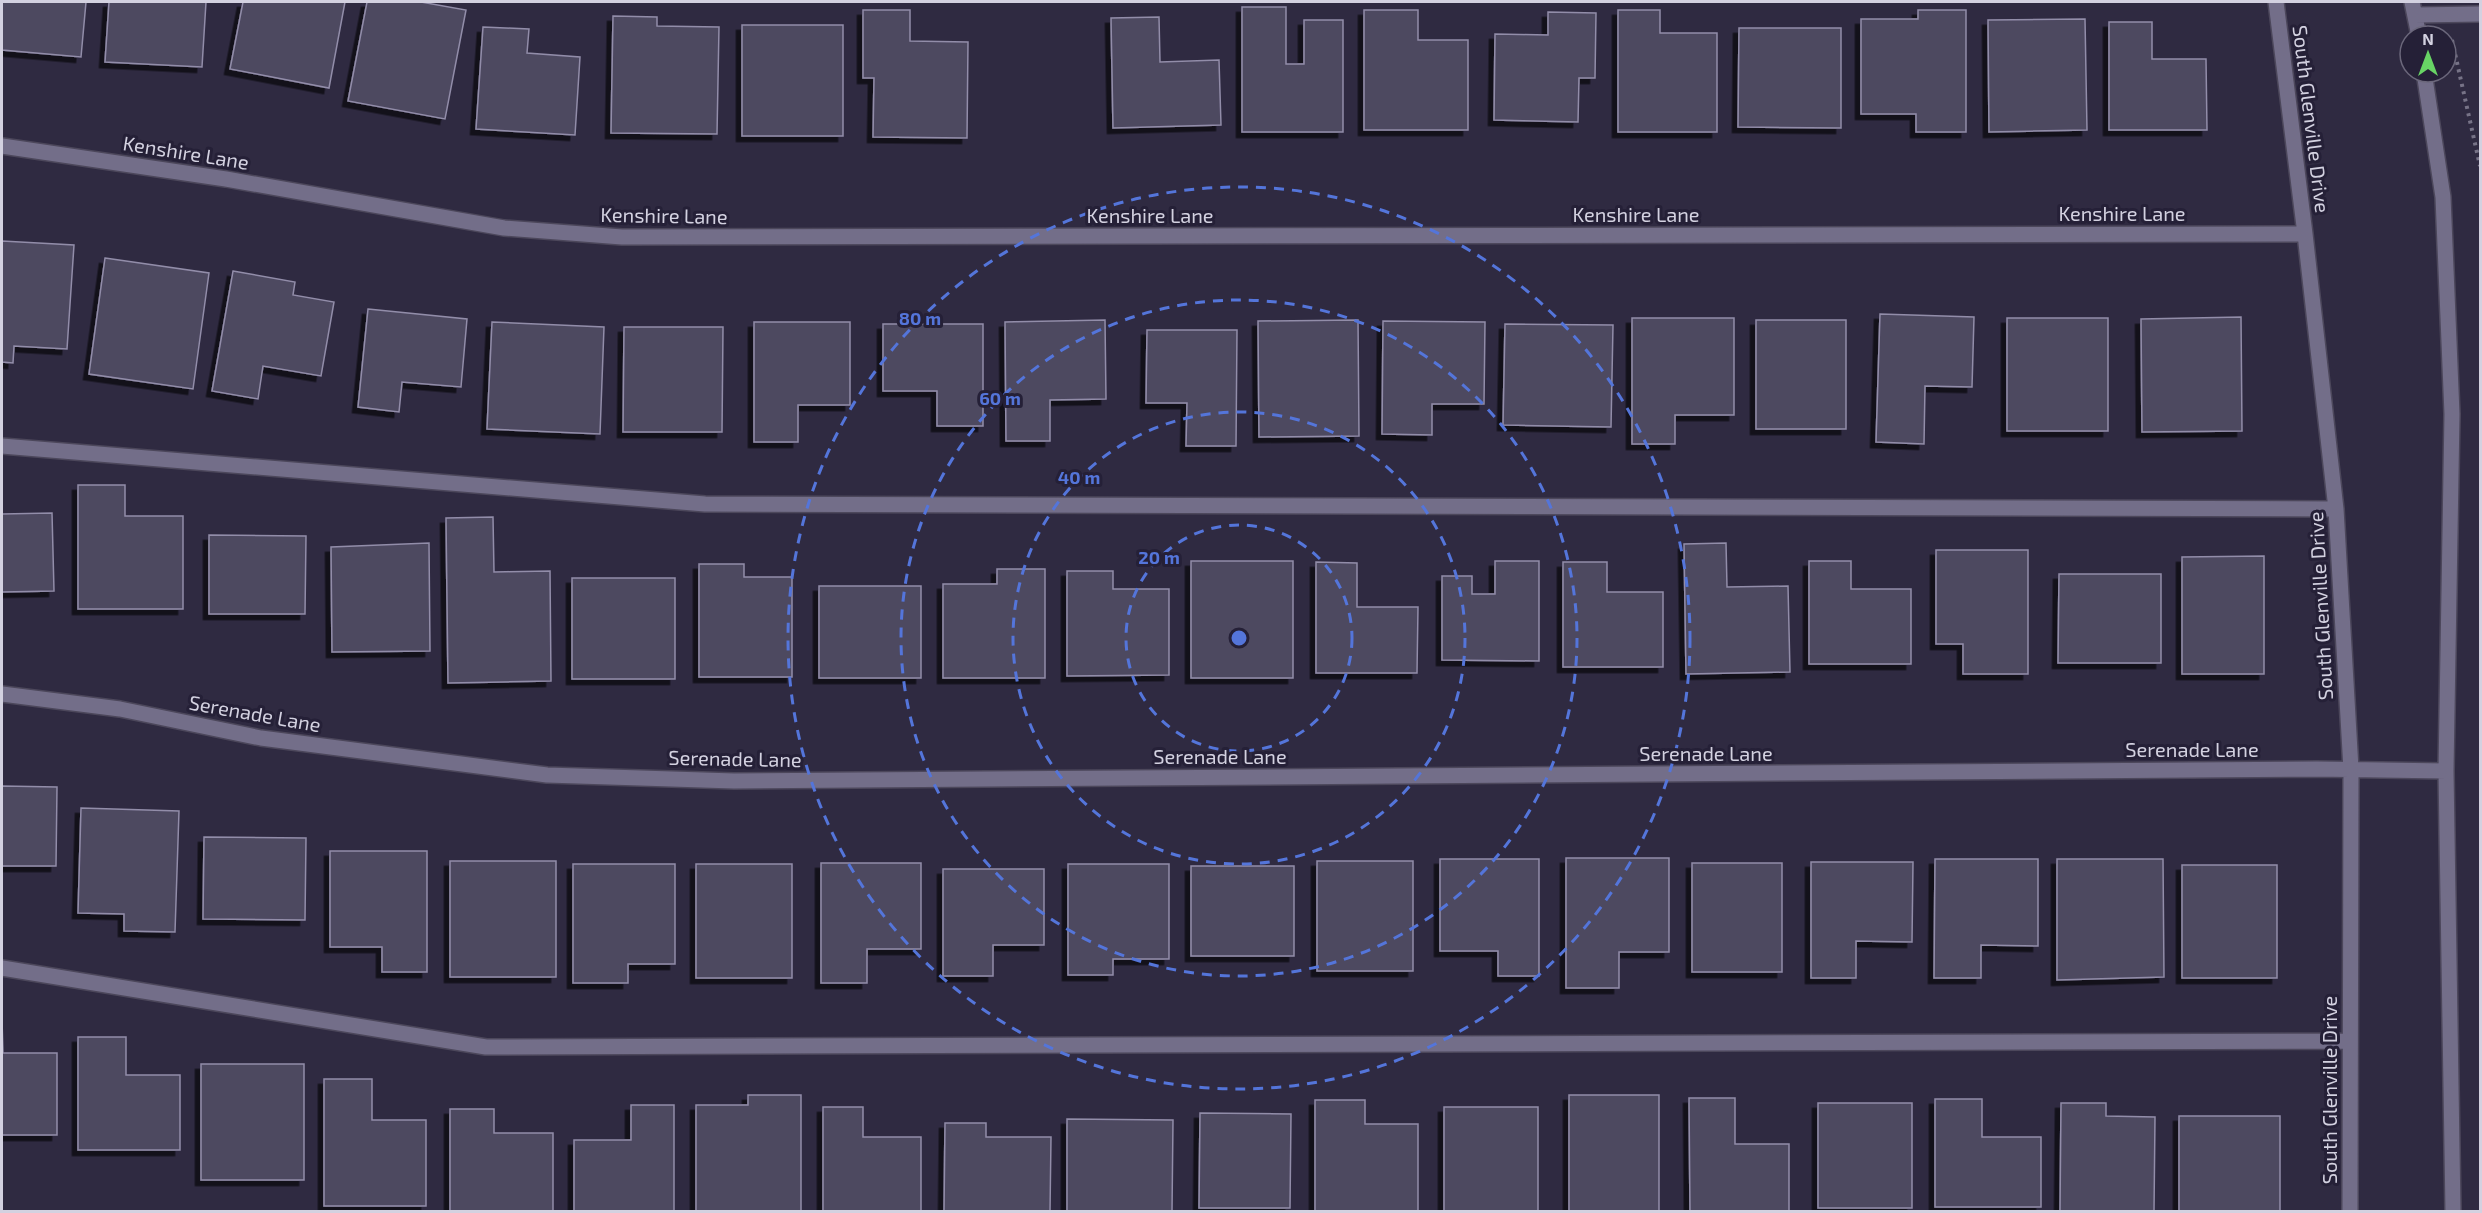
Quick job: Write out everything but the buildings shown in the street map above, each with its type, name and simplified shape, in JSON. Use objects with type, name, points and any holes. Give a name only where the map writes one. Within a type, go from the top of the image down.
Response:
[{"type":"street","name":"South Glenville Drive","points":[[2276,2],[2336,509],[2351,769],[2350,1212]]},
{"type":"street","points":[[2417,24],[2414,8],[2446,15],[2481,15]]},
{"type":"street","points":[[2426,84],[2443,197],[2452,414],[2446,771],[2453,1212]]},
{"type":"street","name":"Kenshire Lane","points":[[2,146],[226,178],[504,228],[622,237],[2305,234]]},
{"type":"street","points":[[2,446],[705,504],[2336,509]]},
{"type":"street","name":"Serenade Lane","points":[[2,694],[120,709],[261,738],[547,775],[746,781],[2351,769],[2446,771]]},
{"type":"street","points":[[2,968],[486,1047],[2350,1041]]},
{"type":"path","points":[[2446,15],[2481,166]]}]
